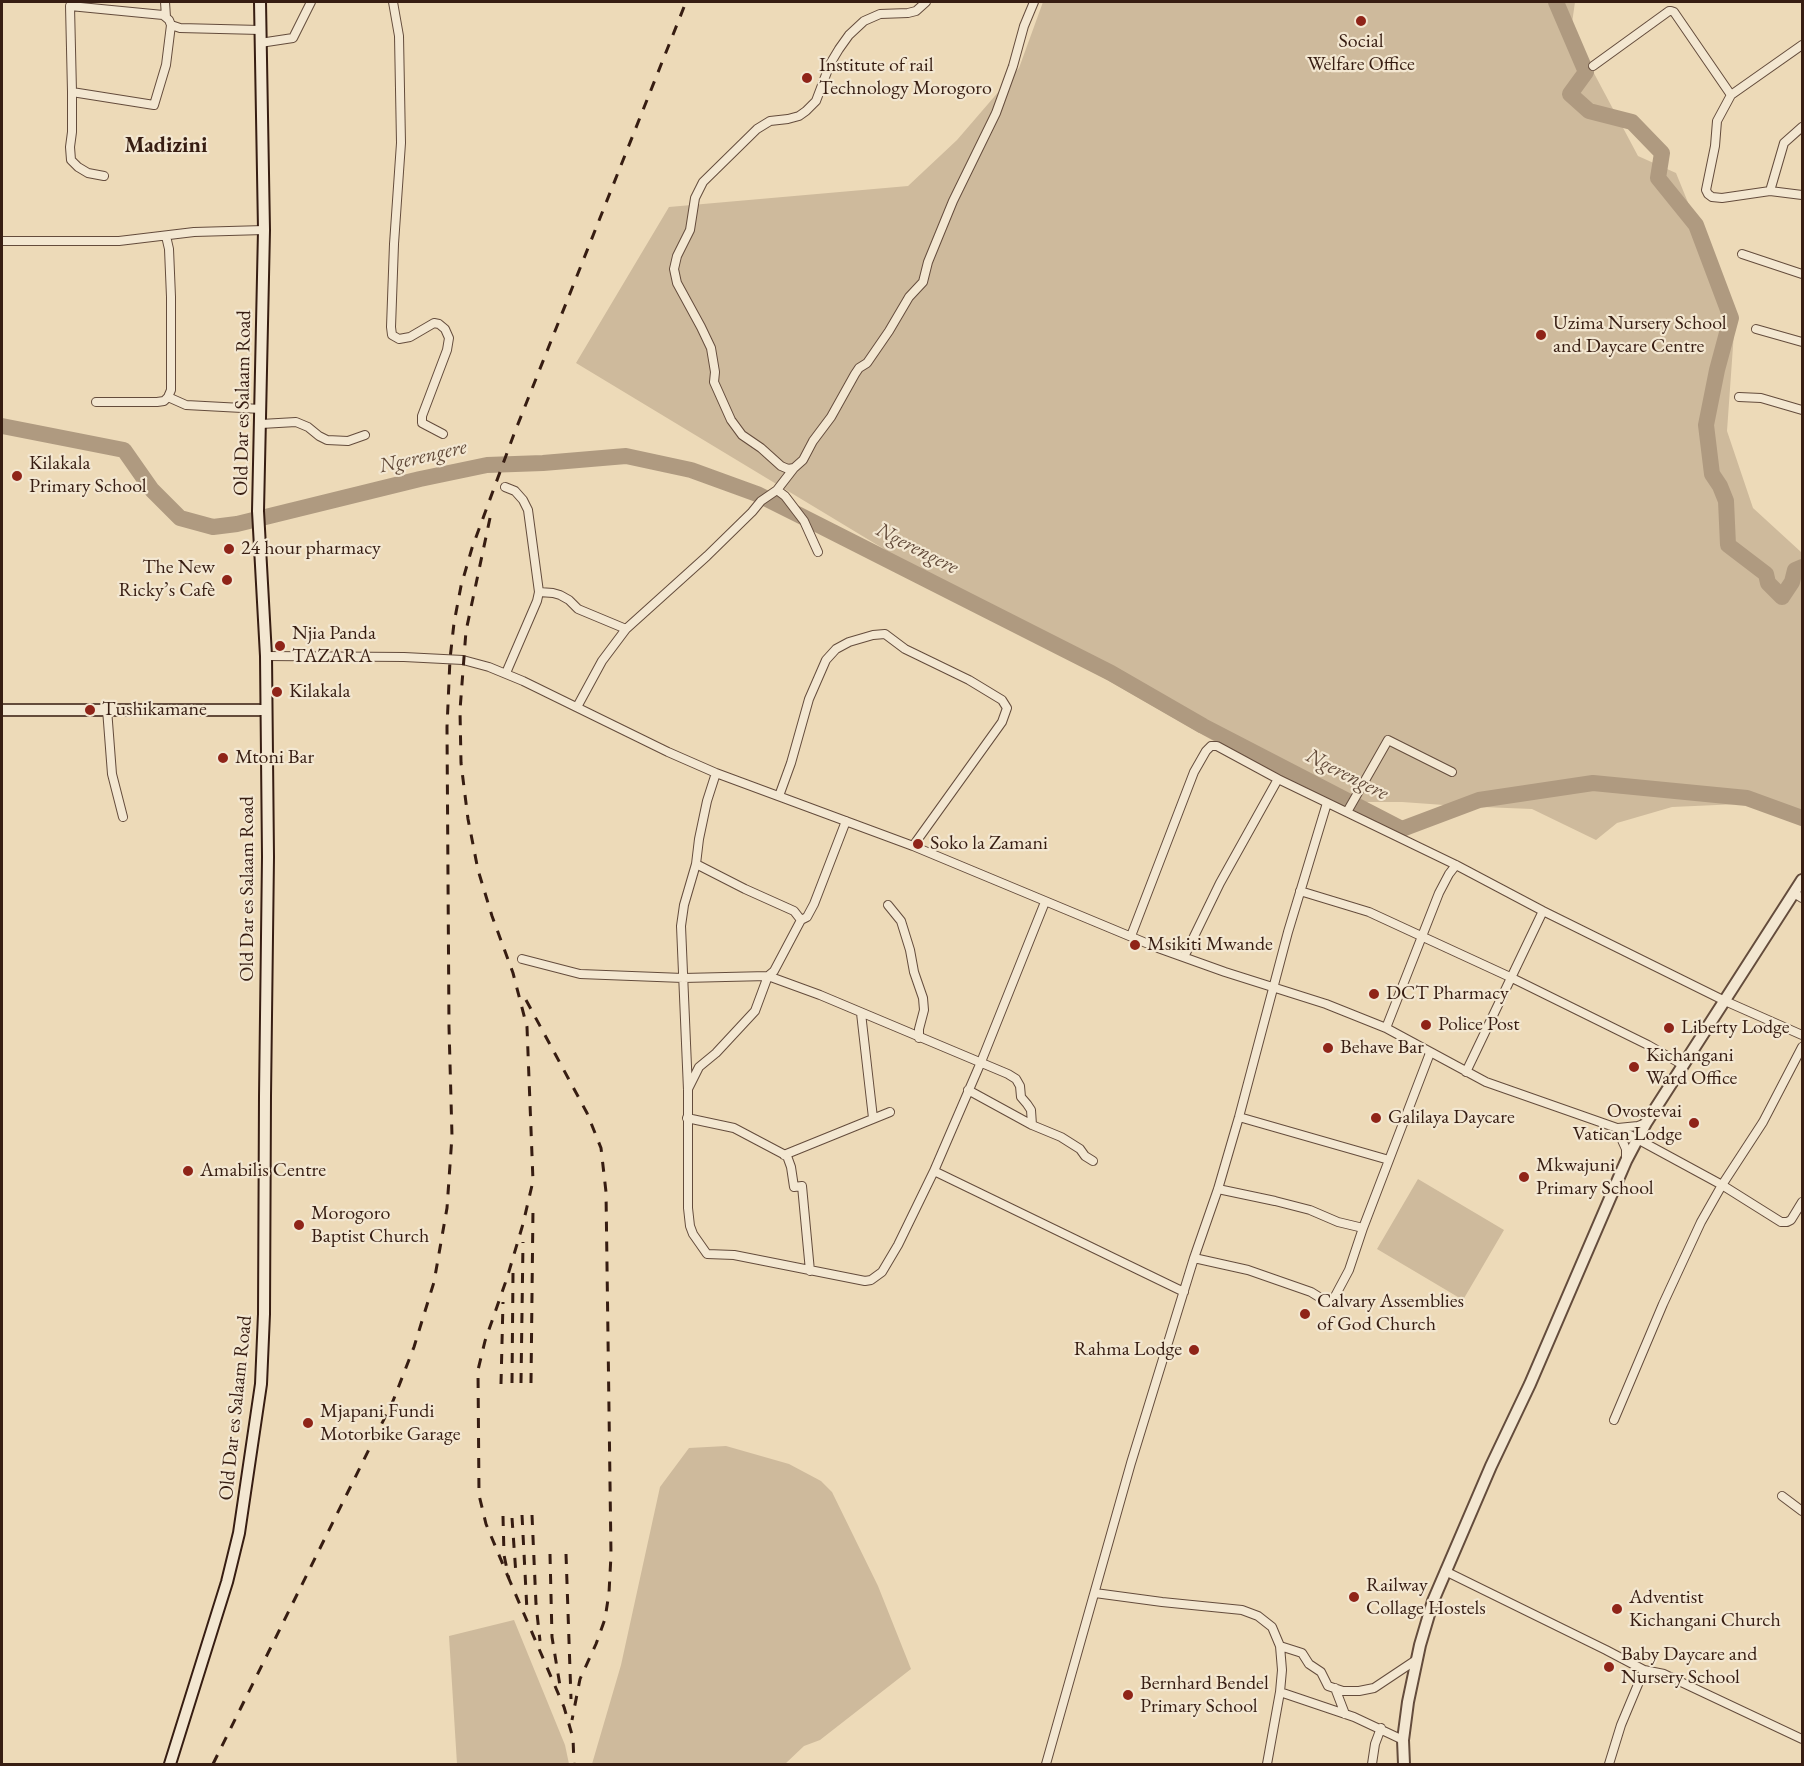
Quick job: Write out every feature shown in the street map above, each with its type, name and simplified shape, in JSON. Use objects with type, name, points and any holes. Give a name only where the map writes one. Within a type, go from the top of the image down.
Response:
[{"type":"main road","name":"Old Dar es Salaam Road","points":[[170,1764],[227,1582],[245,1498],[261,1384],[264,1314],[268,857],[266,656],[258,511],[264,230],[260,2]]},
{"type":"main road","points":[[2,710],[266,710]]},
{"type":"main road","points":[[1404,1764],[1403,1740],[1408,1702],[1426,1622],[1445,1571],[1530,1384],[1626,1161],[1646,1123],[1683,1065],[1798,896],[1803,880]]},
{"type":"street","points":[[72,92],[154,105],[166,65],[171,25],[166,17],[165,2]]},
{"type":"street","points":[[260,43],[293,38],[311,2]]},
{"type":"street","points":[[393,2],[399,36],[401,142],[391,327],[392,335],[399,339],[410,337],[434,323],[440,324],[445,329],[449,338],[447,350],[422,416],[422,423],[443,434]]},
{"type":"street","points":[[794,468],[788,470],[781,466],[742,435],[730,420],[714,382],[715,372],[711,348],[677,283],[674,268],[677,256],[690,230],[695,198],[703,182],[757,129],[770,121],[799,116],[816,101],[830,64],[839,49],[849,35],[864,21],[880,14],[916,11],[926,2]]},
{"type":"street","points":[[577,707],[602,661],[626,630],[707,556],[761,501],[777,490],[803,460],[859,368],[867,363],[913,291],[922,282],[953,201],[996,113],[1034,2]]},
{"type":"street","points":[[104,176],[88,173],[71,160],[70,4],[166,17]]},
{"type":"street","points":[[1593,66],[1671,11],[1674,12],[1731,95]]},
{"type":"street","points":[[171,25],[184,28],[260,30]]},
{"type":"street","points":[[1803,45],[1731,95],[1717,121],[1706,190],[1712,197],[1722,198],[1770,191],[1803,195]]},
{"type":"street","points":[[1770,191],[1784,143],[1803,127]]},
{"type":"street","points":[[2,241],[119,242],[222,231],[264,230]]},
{"type":"street","points":[[96,402],[157,402],[168,398],[171,390],[171,297],[169,249],[166,236]]},
{"type":"street","points":[[1742,254],[1803,274]]},
{"type":"street","points":[[1756,329],[1803,342]]},
{"type":"street","points":[[1739,397],[1761,398],[1803,410]]},
{"type":"street","points":[[168,398],[186,405],[261,409]]},
{"type":"street","points":[[261,424],[296,422],[327,440],[348,441],[365,435]]},
{"type":"street","points":[[505,487],[514,491],[528,510],[539,592],[506,673]]},
{"type":"street","points":[[777,490],[785,496],[804,521],[818,552]]},
{"type":"street","points":[[539,592],[553,592],[560,595],[578,609],[626,630]]},
{"type":"street","points":[[779,796],[792,763],[809,699],[826,660],[836,649],[849,642],[885,634],[905,649],[969,680],[1002,700],[1007,708],[1004,719],[913,846]]},
{"type":"street","points":[[266,656],[404,657],[463,660],[506,673],[716,773],[913,846],[1184,957],[1275,986],[1386,1028],[1486,1082],[1617,1128],[1722,1185],[1782,1222],[1791,1220],[1803,1202]]},
{"type":"street","points":[[107,709],[112,774],[123,817]]},
{"type":"street","points":[[1347,812],[1388,740],[1452,772]]},
{"type":"street","points":[[1131,936],[1194,772],[1206,751],[1211,746],[1217,746],[1278,779],[1456,865],[1725,1001],[1803,1035]]},
{"type":"street","points":[[716,773],[707,801],[696,864],[684,905],[681,926],[688,1090],[689,1218],[693,1234],[707,1254],[734,1255],[865,1281],[877,1276],[888,1264],[934,1171],[981,1062],[1045,902]]},
{"type":"street","points":[[1184,957],[1220,882],[1278,779]]},
{"type":"street","points":[[1046,1764],[1131,1463],[1194,1258],[1218,1189],[1300,891],[1327,803]]},
{"type":"street","points":[[688,1090],[699,1067],[716,1053],[753,1013],[768,976],[774,970],[801,920],[807,917],[815,901],[846,821]]},
{"type":"street","points":[[696,864],[745,889],[794,910],[801,920]]},
{"type":"street","points":[[1386,1028],[1439,893],[1456,865]]},
{"type":"street","points":[[1300,891],[1369,912],[1510,977],[1648,1045],[1683,1065]]},
{"type":"street","points":[[888,905],[901,921],[923,998],[924,1010],[919,1038]]},
{"type":"street","points":[[1466,1072],[1543,911]]},
{"type":"street","points":[[522,959],[580,974],[683,978],[768,976],[861,1012],[1016,1079],[1020,1086],[1021,1097],[1030,1110],[1032,1125]]},
{"type":"street","points":[[861,1012],[873,1118]]},
{"type":"street","points":[[1614,1420],[1663,1304],[1704,1216],[1762,1122],[1803,1047]]},
{"type":"street","points":[[1194,1258],[1248,1270],[1311,1292],[1331,1302],[1345,1281],[1430,1053]]},
{"type":"street","points":[[968,1090],[1032,1125],[1061,1137],[1094,1161]]},
{"type":"street","points":[[784,1155],[890,1112]]},
{"type":"street","points":[[1239,1117],[1389,1160]]},
{"type":"street","points":[[687,1118],[734,1128],[787,1156],[794,1187],[802,1186],[810,1271]]},
{"type":"street","points":[[1617,1128],[1646,1123]]},
{"type":"street","points":[[1617,1128],[1626,1149],[1626,1161]]},
{"type":"street","points":[[934,1171],[1184,1292]]},
{"type":"street","points":[[1218,1189],[1310,1210],[1338,1222],[1364,1227]]},
{"type":"street","points":[[1782,1496],[1803,1511]]},
{"type":"street","points":[[1445,1571],[1644,1670],[1664,1674],[1803,1739]]},
{"type":"street","points":[[1095,1593],[1173,1604],[1234,1609],[1251,1612],[1266,1621],[1272,1627],[1280,1646],[1282,1670],[1267,1764]]},
{"type":"street","points":[[1280,1646],[1302,1653],[1309,1664],[1321,1672],[1328,1686],[1343,1691],[1374,1688],[1416,1660]]},
{"type":"street","points":[[1609,1764],[1621,1725],[1644,1670]]},
{"type":"street","points":[[1335,1688],[1345,1714]]},
{"type":"street","points":[[1280,1692],[1381,1728],[1403,1740]]},
{"type":"street","points":[[1372,1764],[1375,1744],[1381,1728]]},
{"type":"shaded area","points":[[1043,2],[1575,2],[1571,30],[1638,156],[1676,173],[1735,318],[1727,431],[1753,508],[1802,551],[1802,813],[1761,803],[1672,807],[1617,823],[1596,840],[1532,809],[1402,802],[1320,802],[985,610],[576,363],[669,207],[908,186],[957,140],[1019,68]]},
{"type":"shaded area","points":[[1418,1179],[1504,1230],[1463,1300],[1377,1249]]},
{"type":"shaded area","points":[[726,1446],[789,1464],[821,1481],[832,1492],[878,1586],[911,1669],[820,1740],[804,1746],[785,1764],[592,1764],[621,1665],[660,1487],[689,1448]]},
{"type":"shaded area","points":[[514,1620],[565,1745],[569,1764],[457,1764],[449,1636]]},
{"type":"waterway","points":[[1556,2],[1586,72],[1570,94],[1589,111],[1632,122],[1662,153],[1658,178],[1696,225],[1731,318],[1717,370],[1706,425],[1712,474],[1726,501],[1728,545],[1766,574],[1768,583],[1782,597],[1792,582],[1795,570],[1802,567]]},
{"type":"waterway","name":"Ngerengere","points":[[2,426],[124,450],[152,490],[180,518],[213,527],[237,524],[487,465],[626,456],[691,470],[757,494],[799,515],[1111,673],[1203,726],[1402,829],[1479,800],[1593,783],[1747,798],[1802,818]]},
{"type":"railway","points":[[213,1764],[393,1401],[414,1347],[434,1282],[447,1208],[452,1136],[447,727],[450,659],[461,586],[472,548],[514,434],[686,2]]},
{"type":"railway","points":[[490,518],[466,631],[460,710],[461,763],[468,819],[478,870],[513,973],[527,1027],[533,1181],[523,1224],[485,1341],[478,1370],[479,1495],[486,1524],[509,1579]]},
{"type":"railway","points":[[526,1000],[587,1113],[601,1148],[606,1192],[611,1555],[609,1593],[605,1619],[580,1679],[572,1720]]},
{"type":"railway","points":[[531,1383],[533,1208]]},
{"type":"railway","points":[[521,1383],[523,1242]]},
{"type":"railway","points":[[512,1383],[513,1272]]},
{"type":"railway","points":[[501,1384],[503,1302]]},
{"type":"railway","points":[[522,1515],[527,1611]]},
{"type":"railway","points":[[532,1515],[540,1641]]},
{"type":"railway","points":[[503,1516],[504,1555],[509,1579],[564,1707],[573,1738],[574,1764]]},
{"type":"railway","points":[[512,1518],[516,1575]]},
{"type":"railway","points":[[550,1554],[552,1637],[560,1686]]},
{"type":"railway","points":[[566,1554],[571,1699]]},
{"type":"place","name":"Social Welfare Office","points":[[1361,21]]},
{"type":"place","name":"Institute of rail Technology Morogoro","points":[[807,78]]},
{"type":"place","name":"Uzima Nursery School and Daycare Centre","points":[[1541,335]]},
{"type":"place","name":"Kilakala Primary School","points":[[17,476]]},
{"type":"place","name":"24 hour pharmacy","points":[[229,549]]},
{"type":"place","name":"The New Ricky’s Cafè","points":[[227,580]]},
{"type":"place","name":"Njia Panda TAZARA","points":[[280,646]]},
{"type":"place","name":"Kilakala","points":[[277,692]]},
{"type":"place","name":"Tushikamane","points":[[90,710]]},
{"type":"place","name":"Mtoni Bar","points":[[223,758]]},
{"type":"place","name":"Soko la Zamani","points":[[918,844]]},
{"type":"place","name":"Msikiti Mwande","points":[[1135,945]]},
{"type":"place","name":"DCT Pharmacy","points":[[1374,994]]},
{"type":"place","name":"Police Post","points":[[1426,1025]]},
{"type":"place","name":"Liberty Lodge","points":[[1669,1028]]},
{"type":"place","name":"Behave Bar","points":[[1328,1048]]},
{"type":"place","name":"Kichangani Ward Office","points":[[1634,1067]]},
{"type":"place","name":"Galilaya Daycare","points":[[1376,1118]]},
{"type":"place","name":"Ovostevai Vatican Lodge","points":[[1694,1123]]},
{"type":"place","name":"Amabilis Centre","points":[[188,1171]]},
{"type":"place","name":"Mkwajuni Primary School","points":[[1524,1177]]},
{"type":"place","name":"Morogoro Baptist Church","points":[[299,1225]]},
{"type":"place","name":"Calvary Assemblies of God Church","points":[[1305,1314]]},
{"type":"place","name":"Rahma Lodge","points":[[1194,1350]]},
{"type":"place","name":"Mjapani Fundi Motorbike Garage","points":[[308,1423]]},
{"type":"place","name":"Railway Collage Hostels","points":[[1354,1597]]},
{"type":"place","name":"Adventist Kichangani Church","points":[[1617,1609]]},
{"type":"place","name":"Baby Daycare and Nursery School","points":[[1609,1667]]},
{"type":"place","name":"Bernhard Bendel Primary School","points":[[1128,1695]]},
{"type":"district","name":"Madizini","points":[[166,146]]}]
